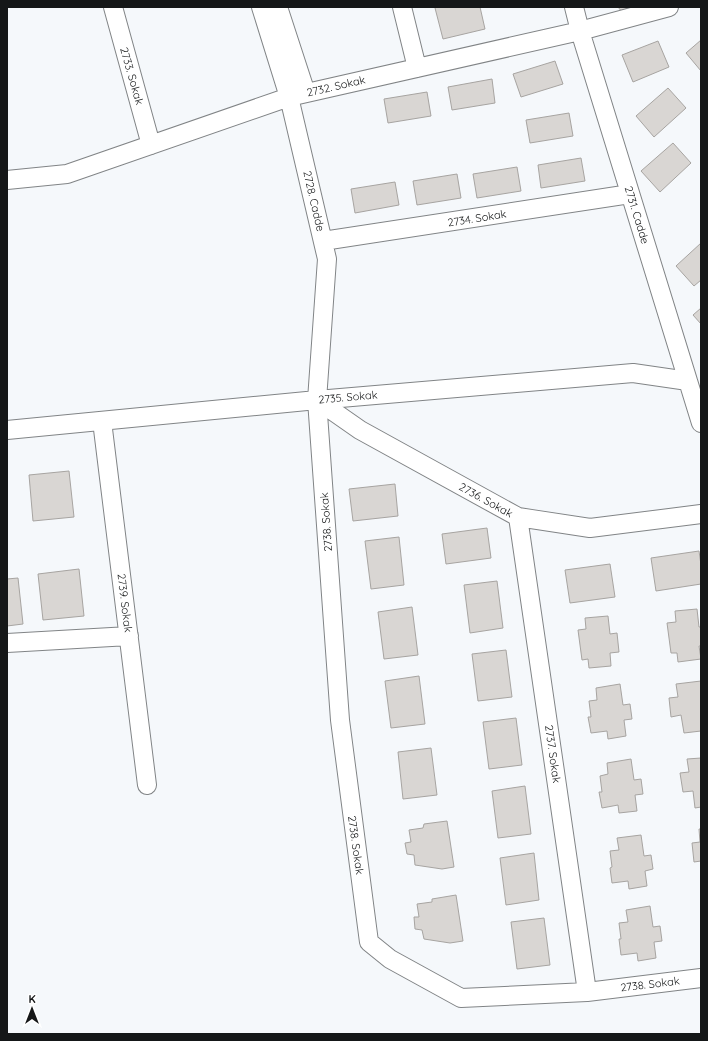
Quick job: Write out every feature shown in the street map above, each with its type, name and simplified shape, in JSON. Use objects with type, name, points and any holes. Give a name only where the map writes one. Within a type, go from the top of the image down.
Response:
[{"type":"street","name":"2733. Sokak","points":[[113,7],[151,145]]},
{"type":"street","name":"2728. Cadde","points":[[261,7],[298,95]]},
{"type":"street","name":"2728. Cadde","points":[[278,7],[298,95],[327,259],[317,400]]},
{"type":"street","points":[[402,7],[417,68]]},
{"type":"street","name":"2731. Cadde","points":[[574,7],[580,31],[701,423]]},
{"type":"street","name":"2732. Sokak","points":[[7,180],[67,174],[298,95],[580,31],[669,7]]},
{"type":"street","name":"2734. Sokak","points":[[323,241],[630,194]]},
{"type":"street","name":"2735. Sokak","points":[[7,430],[317,400],[632,373],[688,381]]},
{"type":"street","name":"2736. Sokak","points":[[317,400],[360,430],[518,517],[590,528],[701,514]]},
{"type":"street","name":"2738. Sokak","points":[[317,400],[340,720],[369,942],[390,959],[462,998],[588,992],[701,978]]},
{"type":"street","name":"2739. Sokak","points":[[102,421],[147,785]]},
{"type":"street","name":"2737. Sokak","points":[[518,517],[588,992]]},
{"type":"street","points":[[7,643],[129,636]]},
{"type":"building","points":[[480,7],[485,29],[443,39],[435,8]]},
{"type":"building","points":[[618,7],[628,7],[622,12]]},
{"type":"building","points":[[701,40],[701,71],[686,53]]},
{"type":"building","points":[[658,41],[669,67],[633,82],[622,55]]},
{"type":"building","points":[[555,61],[563,84],[521,97],[513,74]]},
{"type":"building","points":[[492,79],[495,103],[452,110],[448,87]]},
{"type":"building","points":[[668,88],[686,108],[654,137],[636,116]]},
{"type":"building","points":[[427,92],[431,116],[388,123],[384,99]]},
{"type":"building","points":[[569,113],[573,136],[530,143],[526,120]]},
{"type":"building","points":[[673,143],[691,163],[660,192],[641,171]]},
{"type":"building","points":[[581,158],[585,181],[541,188],[538,165]]},
{"type":"building","points":[[517,167],[521,191],[477,198],[473,174]]},
{"type":"building","points":[[457,174],[461,198],[417,205],[413,181]]},
{"type":"building","points":[[395,182],[399,205],[355,213],[351,189]]},
{"type":"building","points":[[701,243],[701,280],[694,286],[676,266]]},
{"type":"building","points":[[701,308],[701,324],[693,315]]},
{"type":"building","points":[[69,471],[74,517],[33,521],[29,475]]},
{"type":"building","points":[[395,484],[398,516],[353,521],[349,489]]},
{"type":"building","points":[[487,528],[491,558],[446,564],[442,534]]},
{"type":"building","points":[[399,537],[404,585],[371,589],[365,541]]},
{"type":"building","points":[[699,551],[701,584],[656,591],[651,558]]},
{"type":"building","points":[[610,564],[615,597],[570,603],[565,570]]},
{"type":"building","points":[[79,569],[84,616],[43,620],[38,574]]},
{"type":"building","points":[[18,578],[23,624],[7,626],[7,579]]},
{"type":"building","points":[[497,581],[503,628],[470,633],[464,585]]},
{"type":"building","points":[[412,607],[418,655],[384,659],[378,612]]},
{"type":"building","points":[[697,609],[699,627],[701,627],[701,646],[699,646],[701,659],[678,662],[677,653],[671,653],[667,623],[676,622],[675,611]]},
{"type":"building","points":[[608,616],[610,634],[617,633],[619,652],[610,653],[611,666],[589,668],[588,659],[582,660],[578,630],[586,629],[585,618]]},
{"type":"building","points":[[506,650],[512,697],[478,701],[472,654]]},
{"type":"building","points":[[419,676],[425,724],[391,728],[385,681]]},
{"type":"building","points":[[701,681],[701,731],[684,733],[681,715],[671,717],[669,698],[678,697],[676,684]]},
{"type":"building","points":[[620,684],[623,705],[630,704],[632,719],[624,720],[626,736],[608,739],[607,731],[591,733],[588,717],[591,717],[589,701],[597,700],[596,688]]},
{"type":"building","points":[[516,718],[522,765],[489,769],[483,722]]},
{"type":"building","points":[[431,748],[437,795],[403,799],[398,752]]},
{"type":"building","points":[[701,758],[701,807],[695,808],[693,791],[683,792],[680,773],[689,772],[687,759]]},
{"type":"building","points":[[631,759],[634,780],[641,779],[643,794],[635,795],[637,811],[619,813],[618,805],[602,808],[599,792],[602,792],[600,776],[608,774],[607,763]]},
{"type":"building","points":[[525,786],[531,834],[498,838],[492,791]]},
{"type":"building","points":[[447,821],[454,867],[442,869],[415,865],[414,855],[407,854],[405,843],[411,842],[409,830],[423,828],[424,824]]},
{"type":"building","points":[[699,829],[701,829],[701,861],[694,862],[692,843],[700,842]]},
{"type":"building","points":[[641,835],[644,856],[651,855],[653,869],[645,871],[647,886],[629,889],[628,881],[612,883],[610,851],[619,850],[617,838]]},
{"type":"building","points":[[534,853],[539,900],[506,905],[500,858]]},
{"type":"building","points":[[456,895],[463,941],[450,943],[424,939],[422,930],[415,929],[414,917],[419,917],[417,904],[432,902],[432,899]]},
{"type":"building","points":[[650,906],[653,927],[660,926],[662,941],[654,942],[656,958],[638,961],[637,953],[621,955],[619,923],[628,922],[626,910]]},
{"type":"building","points":[[544,918],[550,965],[517,969],[511,922]]}]
